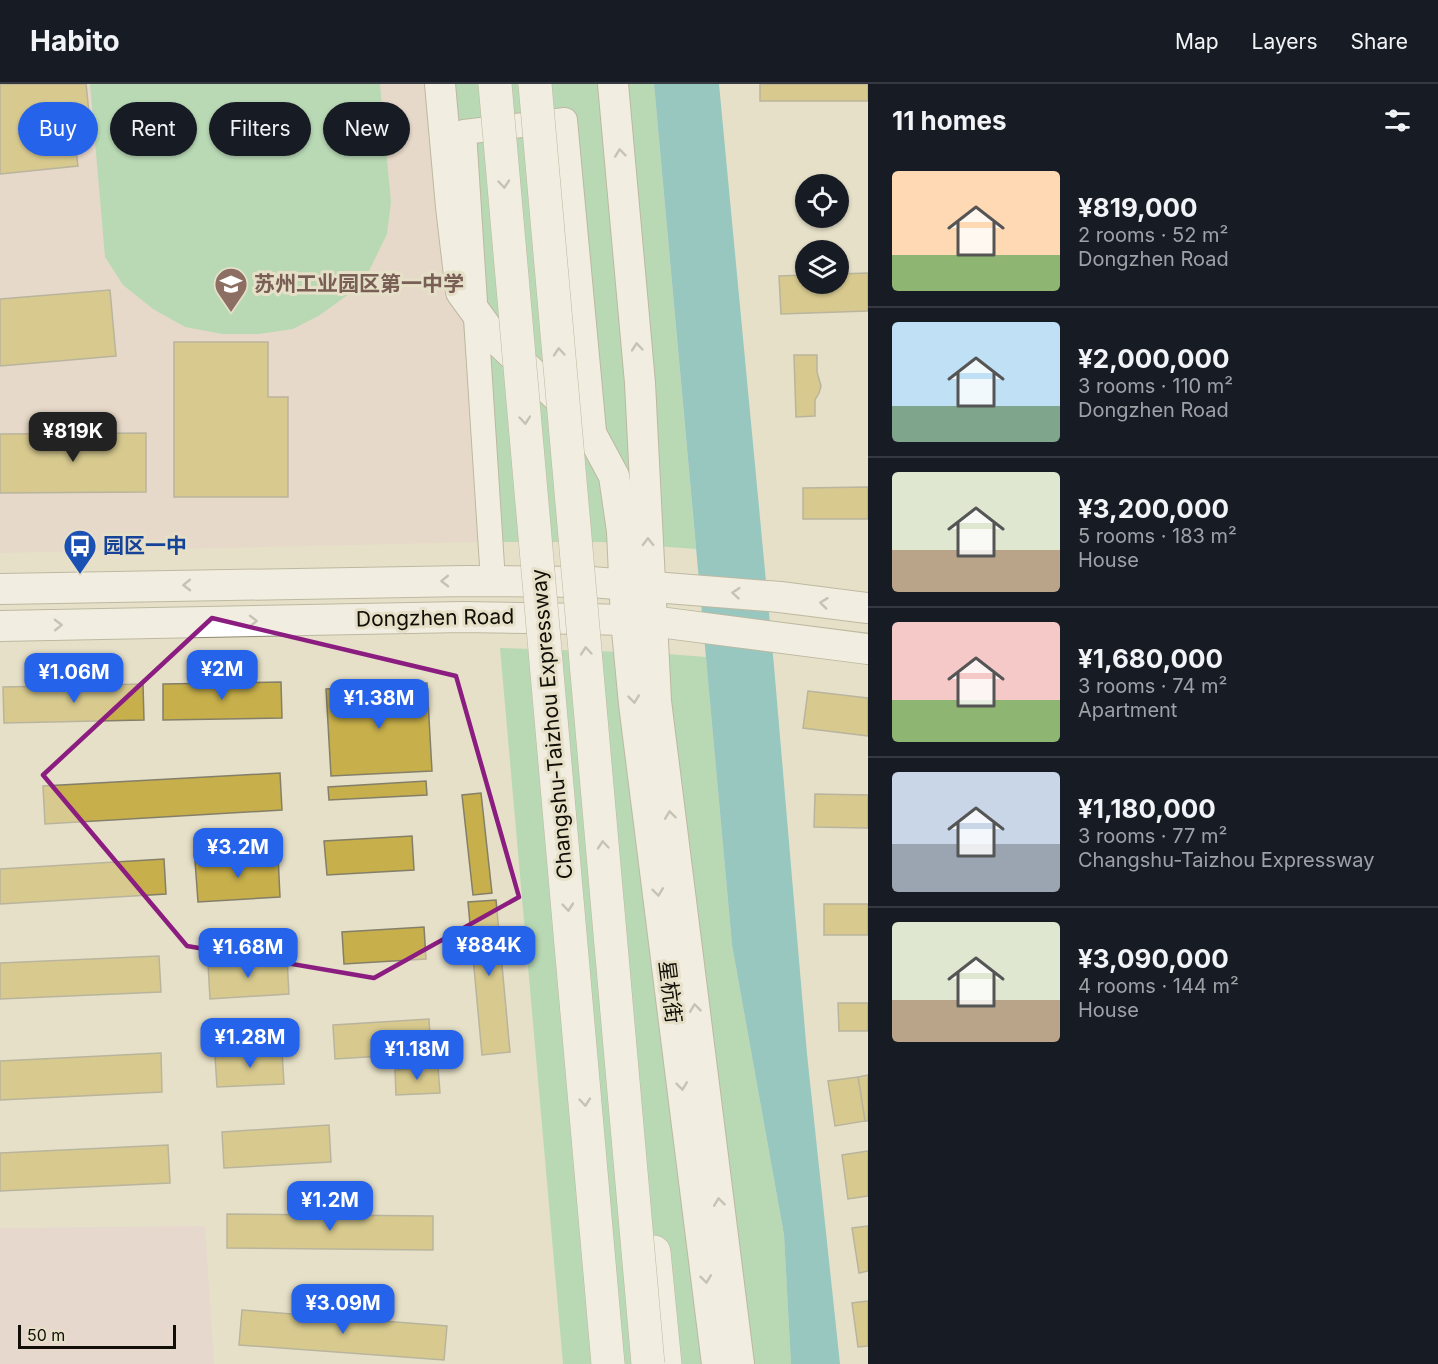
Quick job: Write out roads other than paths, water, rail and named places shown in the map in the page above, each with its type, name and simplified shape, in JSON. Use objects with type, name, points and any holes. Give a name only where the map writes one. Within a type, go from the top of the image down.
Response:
[{"type":"highway","name":"Changshu-Taizhou Expressway","points":[[495,84],[608,1364]]},
{"type":"highway","name":"Changshu-Taizhou Expressway","points":[[535,84],[648,1364]]},
{"type":"highway","points":[[606,879],[644,1154],[665,1364]]},
{"type":"main road","points":[[440,84],[461,292],[493,336],[586,424],[614,476],[629,585],[638,621]]},
{"type":"main road","points":[[613,84],[640,383],[647,508],[629,585]]},
{"type":"main road","name":"Dongzhen Road","points":[[0,589],[493,581],[629,585],[780,597],[868,608]]},
{"type":"main road","name":"Dongzhen Road","points":[[0,626],[463,617],[638,621],[868,649]]},
{"type":"main road","name":"星杭街","points":[[638,621],[634,704],[717,1364]]},
{"type":"main road","name":"星杭街","points":[[638,621],[658,713],[739,1364]]},
{"type":"lane","points":[[493,581],[464,132],[565,120],[594,430],[610,552],[629,585]]},
{"type":"water","points":[[654,84],[719,84],[774,666],[807,1054],[840,1364],[791,1364],[784,1235],[732,945]]},
{"type":"place","name":"苏州工业园区第一中学","points":[[231,313]]},
{"type":"place","name":"园区一中","points":[[80,575]]}]
